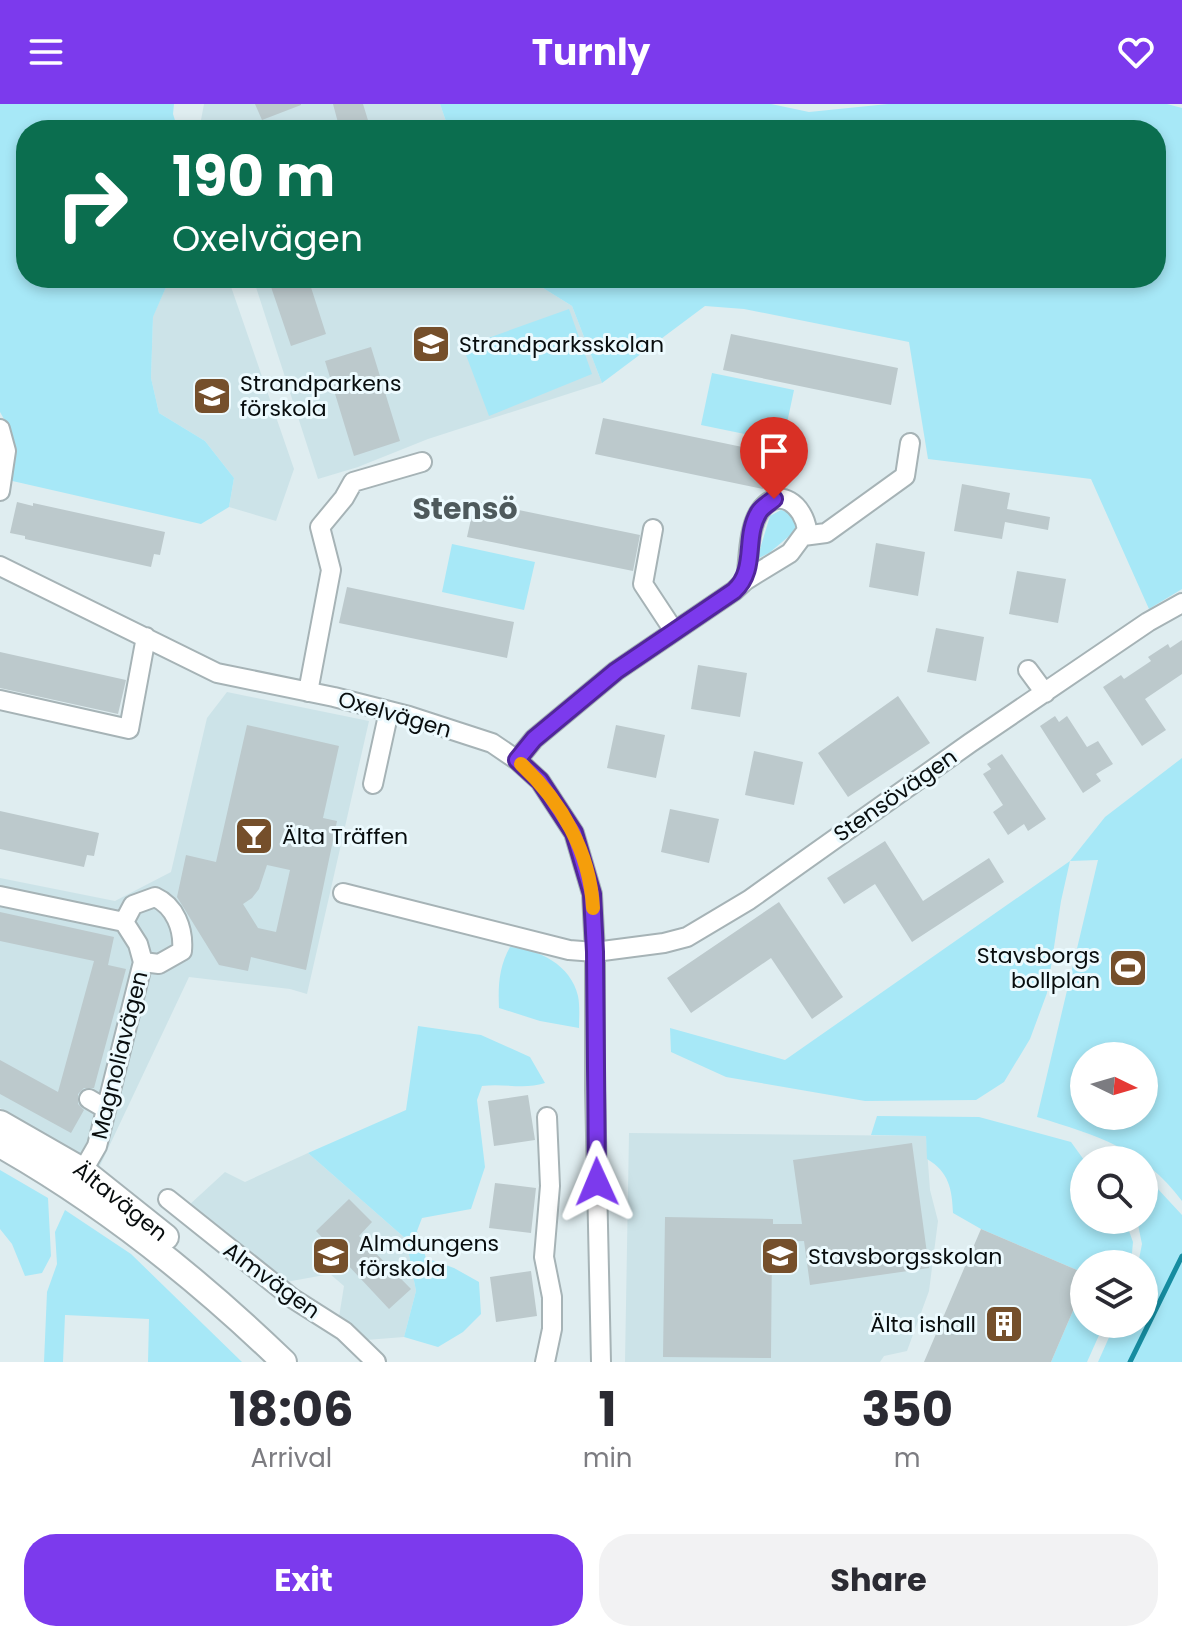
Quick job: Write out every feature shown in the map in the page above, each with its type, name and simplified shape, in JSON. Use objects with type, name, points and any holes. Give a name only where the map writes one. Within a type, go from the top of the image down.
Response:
[{"type":"main road","name":"Ältavägen","points":[[0,1123],[78,1179],[124,1224],[222,1302],[284,1362]]},
{"type":"main road","name":"Ältavägen","points":[[0,1145],[78,1179]]},
{"type":"street","points":[[0,429],[6,451],[0,491]]},
{"type":"street","points":[[803,536],[826,533],[905,476],[910,443]]},
{"type":"street","points":[[308,692],[331,570],[320,527],[353,482],[422,462]]},
{"type":"street","points":[[601,1362],[592,894],[574,833],[540,781],[517,760],[534,739],[616,671],[790,553],[807,530],[805,516],[796,505],[785,499],[774,499],[759,511],[746,580]]},
{"type":"street","points":[[653,529],[643,584],[674,631]]},
{"type":"street","name":"Oxelvägen","points":[[1,568],[217,673],[389,711],[492,743],[517,760]]},
{"type":"street","name":"Stensövägen","points":[[343,893],[569,950],[595,952],[687,937],[749,900],[915,781],[1148,622],[1182,603]]},
{"type":"street","points":[[0,700],[129,729],[146,637]]},
{"type":"street","points":[[1028,670],[1045,693]]},
{"type":"street","points":[[373,784],[389,711]]},
{"type":"street","points":[[904,766],[915,781]]},
{"type":"street","points":[[0,896],[124,922],[133,905],[155,897],[168,903],[184,935],[182,951],[159,964],[143,962]]},
{"type":"street","name":"Magnoliavägen","points":[[78,1179],[97,1146],[143,962],[138,944],[124,922]]},
{"type":"street","points":[[89,1099],[106,1109]]},
{"type":"street","points":[[545,1362],[552,1329],[552,1297],[544,1257],[550,1186],[547,1117]]},
{"type":"street","name":"Almvägen","points":[[168,1199],[286,1294],[344,1331],[376,1362]]},
{"type":"shaded area","points":[[0,104],[174,104],[175,120],[16,120],[16,288],[166,288],[153,317],[151,378],[159,413],[205,441],[234,478],[229,507],[201,524],[8,480],[13,445],[0,412]]},
{"type":"shaded area","points":[[204,104],[440,104],[446,120],[201,120]]},
{"type":"shaded area","points":[[440,104],[771,104],[809,112],[888,104],[1167,104],[1182,108],[1182,589],[1149,609],[1091,479],[928,459],[909,342],[744,309],[705,306],[602,383],[572,306],[543,288],[1166,288],[1166,120],[446,120]]},
{"type":"shaded area","name":"Strandparkens förskola","points":[[166,288],[231,288],[294,469],[276,521],[229,507],[234,478],[205,441],[159,413],[151,378],[153,316]]},
{"type":"shaded area","name":"Strandparksskolan","points":[[256,288],[543,288],[572,306],[602,383],[428,439],[318,479]]},
{"type":"shaded area","points":[[569,309],[592,374],[489,416],[463,347]]},
{"type":"shaded area","points":[[712,373],[794,390],[783,442],[701,425]]},
{"type":"shaded area","points":[[781,510],[793,518],[794,532],[757,559],[770,516]]},
{"type":"shaded area","points":[[452,544],[535,562],[524,610],[442,592]]},
{"type":"shaded area","points":[[227,692],[369,721],[307,994],[290,989],[189,977],[98,1170],[0,1108],[0,878],[115,901],[171,872],[207,718]]},
{"type":"shaded area","name":"Stavsborgs bollplan","points":[[1182,758],[1182,1201],[1158,1174],[1158,1146],[1117,1146],[1079,1130],[1158,1130],[1158,1042],[1070,1042],[1070,1127],[1037,1117],[1098,860],[1070,861],[1105,817]]},
{"type":"shaded area","points":[[1070,861],[1047,993],[1030,1039],[1004,1082],[976,1100],[865,1101],[726,1077],[671,1052],[670,1028],[785,1060]]},
{"type":"shaded area","points":[[510,947],[532,951],[561,967],[578,996],[579,1028],[540,1021],[499,1008],[500,976]]},
{"type":"shaded area","points":[[418,1026],[481,1035],[530,1057],[545,1083],[482,1086],[477,1100],[485,1167],[471,1209],[422,1218],[417,1231],[426,1258],[454,1268],[479,1282],[481,1314],[463,1332],[438,1347],[404,1337],[416,1291],[406,1239],[308,1153],[406,1110]]},
{"type":"shaded area","points":[[877,1116],[979,1117],[1071,1142],[1074,1146],[1070,1146],[1070,1234],[1130,1234],[1132,1250],[1070,1250],[1070,1267],[981,1229],[953,1213],[952,1196],[945,1175],[927,1159],[926,1136],[871,1135]]},
{"type":"shaded area","name":"Stavsborgsskolan","points":[[629,1133],[926,1136],[930,1190],[938,1221],[929,1291],[907,1351],[884,1356],[880,1362],[625,1362]]},
{"type":"shaded area","name":"Almdungens förskola","points":[[308,1153],[406,1239],[416,1291],[404,1337],[366,1340],[339,1317],[344,1286],[330,1274],[286,1282],[188,1206],[225,1172],[245,1182]]},
{"type":"shaded area","points":[[0,1170],[48,1198],[51,1256],[42,1273],[25,1276],[12,1244],[0,1229]]},
{"type":"shaded area","points":[[1158,1189],[1182,1215],[1182,1362],[1098,1362],[1109,1338],[1158,1338],[1158,1250],[1141,1250],[1140,1234],[1158,1234]]},
{"type":"shaded area","points":[[65,1210],[131,1254],[242,1362],[148,1362],[149,1319],[65,1315],[63,1362],[44,1362],[47,1292],[57,1264],[55,1232]]},
{"type":"shaded area","points":[[1070,1318],[1070,1338],[1098,1338],[1087,1362],[1051,1362]]},
{"type":"building","points":[[255,104],[301,104],[301,105],[262,120]]},
{"type":"building","points":[[333,104],[363,104],[368,120],[337,120]]},
{"type":"building","points":[[271,288],[311,288],[326,334],[291,346]]},
{"type":"building","points":[[731,334],[898,368],[891,405],[723,370]]},
{"type":"building","points":[[371,347],[400,441],[354,456],[325,361]]},
{"type":"building","points":[[603,418],[771,453],[763,489],[595,454]]},
{"type":"building","points":[[962,484],[1010,493],[1007,509],[1050,517],[1048,530],[1005,522],[1002,539],[954,531]]},
{"type":"building","points":[[475,501],[640,535],[633,571],[467,537]]},
{"type":"building","points":[[17,502],[165,532],[160,555],[154,554],[151,567],[25,539],[25,536],[10,533]]},
{"type":"building","points":[[876,543],[925,552],[918,596],[869,587]]},
{"type":"building","points":[[1017,571],[1066,579],[1058,623],[1009,614]]},
{"type":"building","points":[[347,587],[514,622],[507,658],[339,623]]},
{"type":"building","points":[[936,628],[984,637],[976,681],[927,672]]},
{"type":"building","points":[[1182,640],[1182,674],[1145,699],[1166,730],[1142,746],[1103,687],[1121,675],[1124,679],[1151,661],[1148,657],[1168,644],[1170,648]]},
{"type":"building","points":[[0,652],[126,680],[118,714],[0,688]]},
{"type":"building","points":[[698,665],[747,673],[740,717],[691,709]]},
{"type":"building","points":[[898,696],[930,743],[848,797],[818,753]]},
{"type":"building","points":[[1055,716],[1059,722],[1067,716],[1087,747],[1098,741],[1113,764],[1096,774],[1101,781],[1083,793],[1040,726]]},
{"type":"building","points":[[247,725],[339,746],[323,818],[337,821],[306,970],[251,957],[248,971],[219,965],[177,897],[186,855],[216,862]],"holes":[[[267,865],[290,870],[276,932],[258,928],[243,904],[259,889]]]},
{"type":"building","points":[[616,725],[665,735],[656,778],[607,768]]},
{"type":"building","points":[[754,751],[803,762],[794,805],[745,795]]},
{"type":"building","points":[[1002,754],[1046,819],[1028,831],[1024,824],[1008,835],[993,812],[1003,805],[983,774],[991,769],[987,764]]},
{"type":"building","points":[[670,809],[719,819],[709,863],[661,852]]},
{"type":"building","points":[[0,811],[99,833],[94,856],[87,855],[84,867],[0,849]]},
{"type":"building","points":[[885,841],[923,901],[989,858],[1004,882],[912,942],[875,884],[844,904],[827,878]]},
{"type":"building","points":[[779,902],[843,997],[812,1019],[771,958],[691,1013],[667,978]]},
{"type":"building","points":[[0,912],[114,937],[108,965],[126,969],[94,1088],[84,1088],[78,1094],[78,1104],[84,1110],[71,1133],[0,1094],[0,1060],[58,1092],[94,961],[0,941]]},
{"type":"building","points":[[528,1095],[535,1140],[494,1146],[488,1101]]},
{"type":"building","points":[[912,1143],[929,1268],[810,1285],[804,1241],[772,1242],[771,1358],[663,1357],[665,1217],[773,1219],[773,1224],[802,1224],[793,1160]]},
{"type":"building","points":[[495,1183],[536,1188],[531,1233],[489,1228]]},
{"type":"building","points":[[349,1199],[372,1222],[359,1236],[411,1289],[389,1309],[316,1231]]},
{"type":"building","name":"Älta ishall","points":[[981,1229],[1070,1267],[1070,1318],[1051,1362],[924,1362]]},
{"type":"building","points":[[531,1271],[537,1316],[496,1322],[490,1277]]},
{"type":"waterway","points":[[1130,1362],[1182,1256]]},
{"type":"slow traffic","points":[[521,764],[540,781],[574,833],[583,857],[593,908]]},
{"type":"place","name":"Strandparksskolan","points":[[431,344]]},
{"type":"place","name":"Strandparkens förskola","points":[[212,396]]},
{"type":"place","name":"Älta Träffen","points":[[254,836]]},
{"type":"place","name":"Stavsborgs bollplan","points":[[1128,968]]},
{"type":"place","name":"Almdungens förskola","points":[[331,1256]]},
{"type":"place","name":"Stavsborgsskolan","points":[[780,1256]]},
{"type":"place","name":"Älta ishall","points":[[1004,1324]]},
{"type":"district","name":"Stensö","points":[[465,509]]},
{"type":"route","points":[[597,1182],[592,894],[574,833],[540,781],[517,760],[534,739],[616,671],[746,580],[759,511],[774,499]]}]
